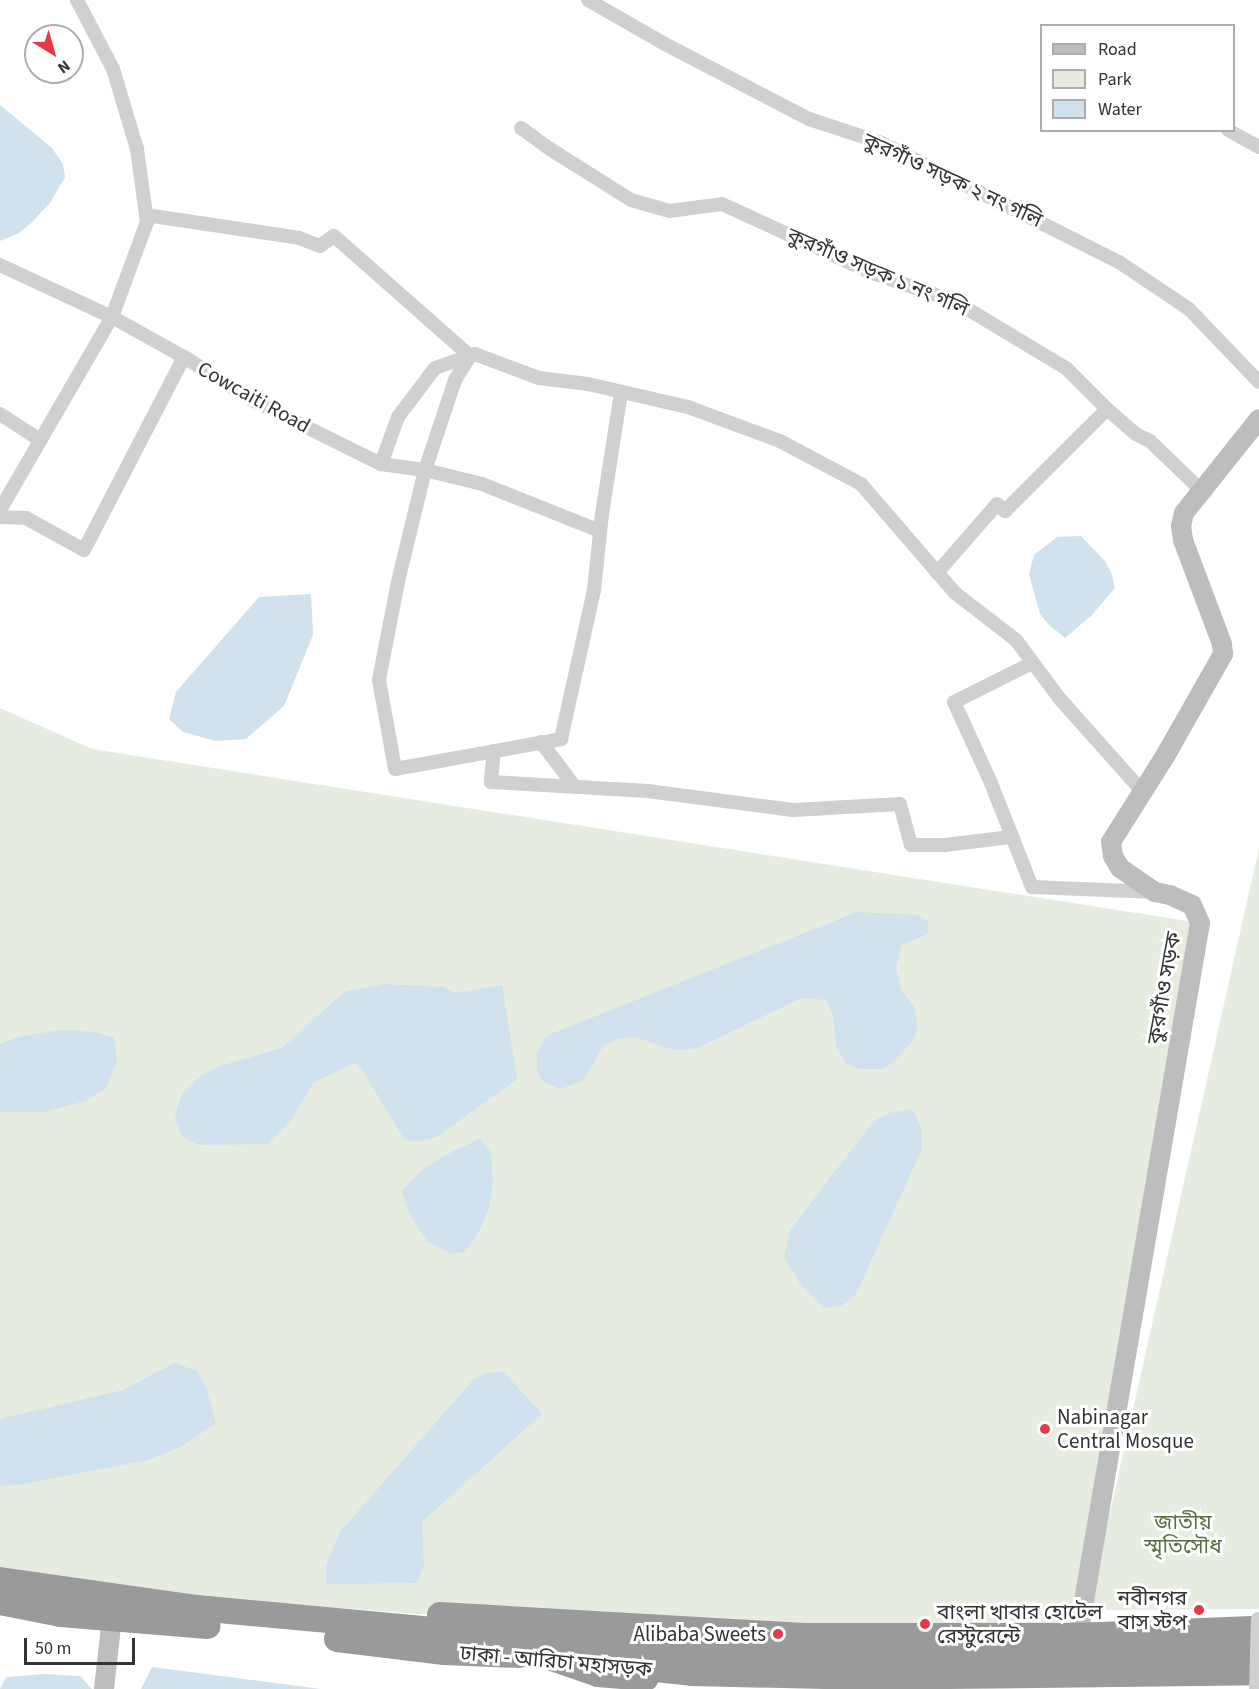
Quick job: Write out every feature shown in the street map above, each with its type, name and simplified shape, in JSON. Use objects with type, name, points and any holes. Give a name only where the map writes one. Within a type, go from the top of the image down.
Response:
[{"type":"highway","points":[[0,1580],[114,1607],[197,1608],[683,1653],[861,1658],[1259,1648]]},
{"type":"highway","name":"ঢাকা - আরিচা মহাসড়ক","points":[[0,1602],[61,1614],[114,1607],[219,1627],[444,1652],[549,1657],[704,1673],[923,1677],[1063,1672],[1251,1678]]},
{"type":"highway","points":[[366,1624],[396,1616],[418,1614],[807,1636],[1078,1636],[1258,1624]]},
{"type":"highway","points":[[549,1657],[598,1674],[808,1689]]},
{"type":"highway","points":[[1029,1689],[1204,1685],[1251,1678]]},
{"type":"street","points":[[0,510],[112,317],[147,222],[137,148],[113,69],[77,0]]},
{"type":"street","name":"কুরগাঁও সড়ক ২ নং গলি","points":[[588,0],[663,44],[809,119],[882,143],[1119,262],[1189,309],[1259,382]]},
{"type":"street","name":"কুরগাঁও সড়ক ১ নং গলি","points":[[521,128],[631,200],[669,211],[722,204],[872,273],[957,303],[1066,368],[1107,409],[1136,434],[1150,441],[1173,466],[1202,491]]},
{"type":"street","points":[[1232,132],[1259,147]]},
{"type":"street","points":[[146,215],[299,238],[320,246],[334,236],[470,357]]},
{"type":"street","points":[[0,265],[112,317],[184,357]]},
{"type":"street","points":[[381,464],[398,417],[435,368],[475,354],[539,378],[588,384],[688,407],[770,437],[861,484],[955,593],[1016,640],[1059,699],[1143,792]]},
{"type":"street","name":"Cowcaiti Road","points":[[0,517],[26,518],[84,550],[184,357],[256,402],[381,464],[425,470],[482,483],[600,531]]},
{"type":"street","points":[[470,357],[455,380],[425,470],[398,582],[379,680],[395,769],[561,739],[594,590],[600,531],[621,393]]},
{"type":"street","points":[[938,573],[998,504],[1005,511],[1107,409]]},
{"type":"street","points":[[0,414],[40,440]]},
{"type":"street","name":"কুরগাঁও সড়ক","points":[[1078,1636],[1200,923],[1192,905],[1170,895],[1155,892],[1120,868],[1113,856],[1111,842],[1143,792],[1223,654],[1222,644],[1183,540],[1181,526],[1184,513],[1259,419]]},
{"type":"street","points":[[1032,663],[954,702],[991,783],[1032,887],[1155,892]]},
{"type":"street","points":[[541,742],[575,787]]},
{"type":"street","points":[[494,751],[491,783],[648,791],[793,810],[900,804],[911,845],[945,845],[1011,837]]},
{"type":"street","points":[[104,1689],[114,1607]]},
{"type":"street","points":[[1251,1678],[1258,1624]]},
{"type":"green space","points":[[0,708],[92,749],[1200,923],[1078,1636],[418,1614],[23,1583],[0,1578]]},
{"type":"green space","name":"জাতীয় স্মৃতিসৌধ","points":[[1259,848],[1259,1609],[1088,1610]]},
{"type":"water","points":[[0,105],[52,148],[63,164],[65,177],[50,203],[30,224],[19,233],[0,241]]},
{"type":"water","points":[[1081,536],[1105,561],[1111,572],[1115,588],[1091,616],[1065,638],[1040,614],[1029,574],[1034,555],[1057,537]]},
{"type":"water","points":[[311,594],[313,635],[284,706],[246,739],[216,741],[183,732],[169,719],[176,692],[259,597]]},
{"type":"water","points":[[857,912],[918,915],[928,922],[928,934],[901,945],[896,968],[901,989],[914,1007],[918,1028],[912,1042],[892,1063],[881,1069],[860,1069],[846,1063],[836,1047],[833,1016],[826,1000],[802,998],[695,1049],[674,1050],[635,1037],[617,1039],[603,1046],[584,1080],[561,1089],[544,1082],[537,1073],[537,1053],[546,1036]]},
{"type":"water","points":[[383,984],[444,987],[456,993],[502,985],[517,1079],[437,1137],[414,1142],[404,1139],[364,1073],[355,1063],[314,1082],[291,1120],[268,1144],[198,1145],[181,1135],[175,1116],[182,1093],[202,1075],[217,1067],[282,1048],[344,992]]},
{"type":"water","points":[[59,1030],[89,1031],[114,1037],[117,1061],[106,1088],[86,1101],[44,1112],[0,1112],[0,1044],[19,1037]]},
{"type":"water","points":[[912,1109],[922,1129],[922,1149],[856,1294],[843,1305],[824,1308],[801,1285],[784,1257],[790,1230],[874,1121],[889,1113]]},
{"type":"water","points":[[480,1139],[491,1151],[493,1183],[489,1208],[478,1234],[464,1252],[451,1254],[427,1241],[408,1212],[402,1191],[423,1169],[455,1150]]},
{"type":"water","points":[[175,1363],[197,1371],[206,1386],[216,1423],[181,1447],[148,1460],[18,1485],[0,1484],[0,1420],[123,1390]]},
{"type":"water","points":[[503,1371],[542,1414],[422,1522],[424,1566],[417,1583],[326,1584],[326,1565],[340,1532],[473,1380],[484,1374]]},
{"type":"water","points":[[152,1667],[321,1689],[141,1689]]},
{"type":"water","points":[[45,1674],[80,1676],[92,1689],[0,1689],[6,1677]]},
{"type":"place","name":"Nabinagar Central Mosque","points":[[1045,1429]]},
{"type":"place","name":"নবীনগর বাস স্টপ","points":[[1199,1610]]},
{"type":"place","name":"বাংলা খাবার হোটেল রেস্টুরেন্টে","points":[[925,1624]]},
{"type":"place","name":"Alibaba Sweets","points":[[778,1634]]}]
